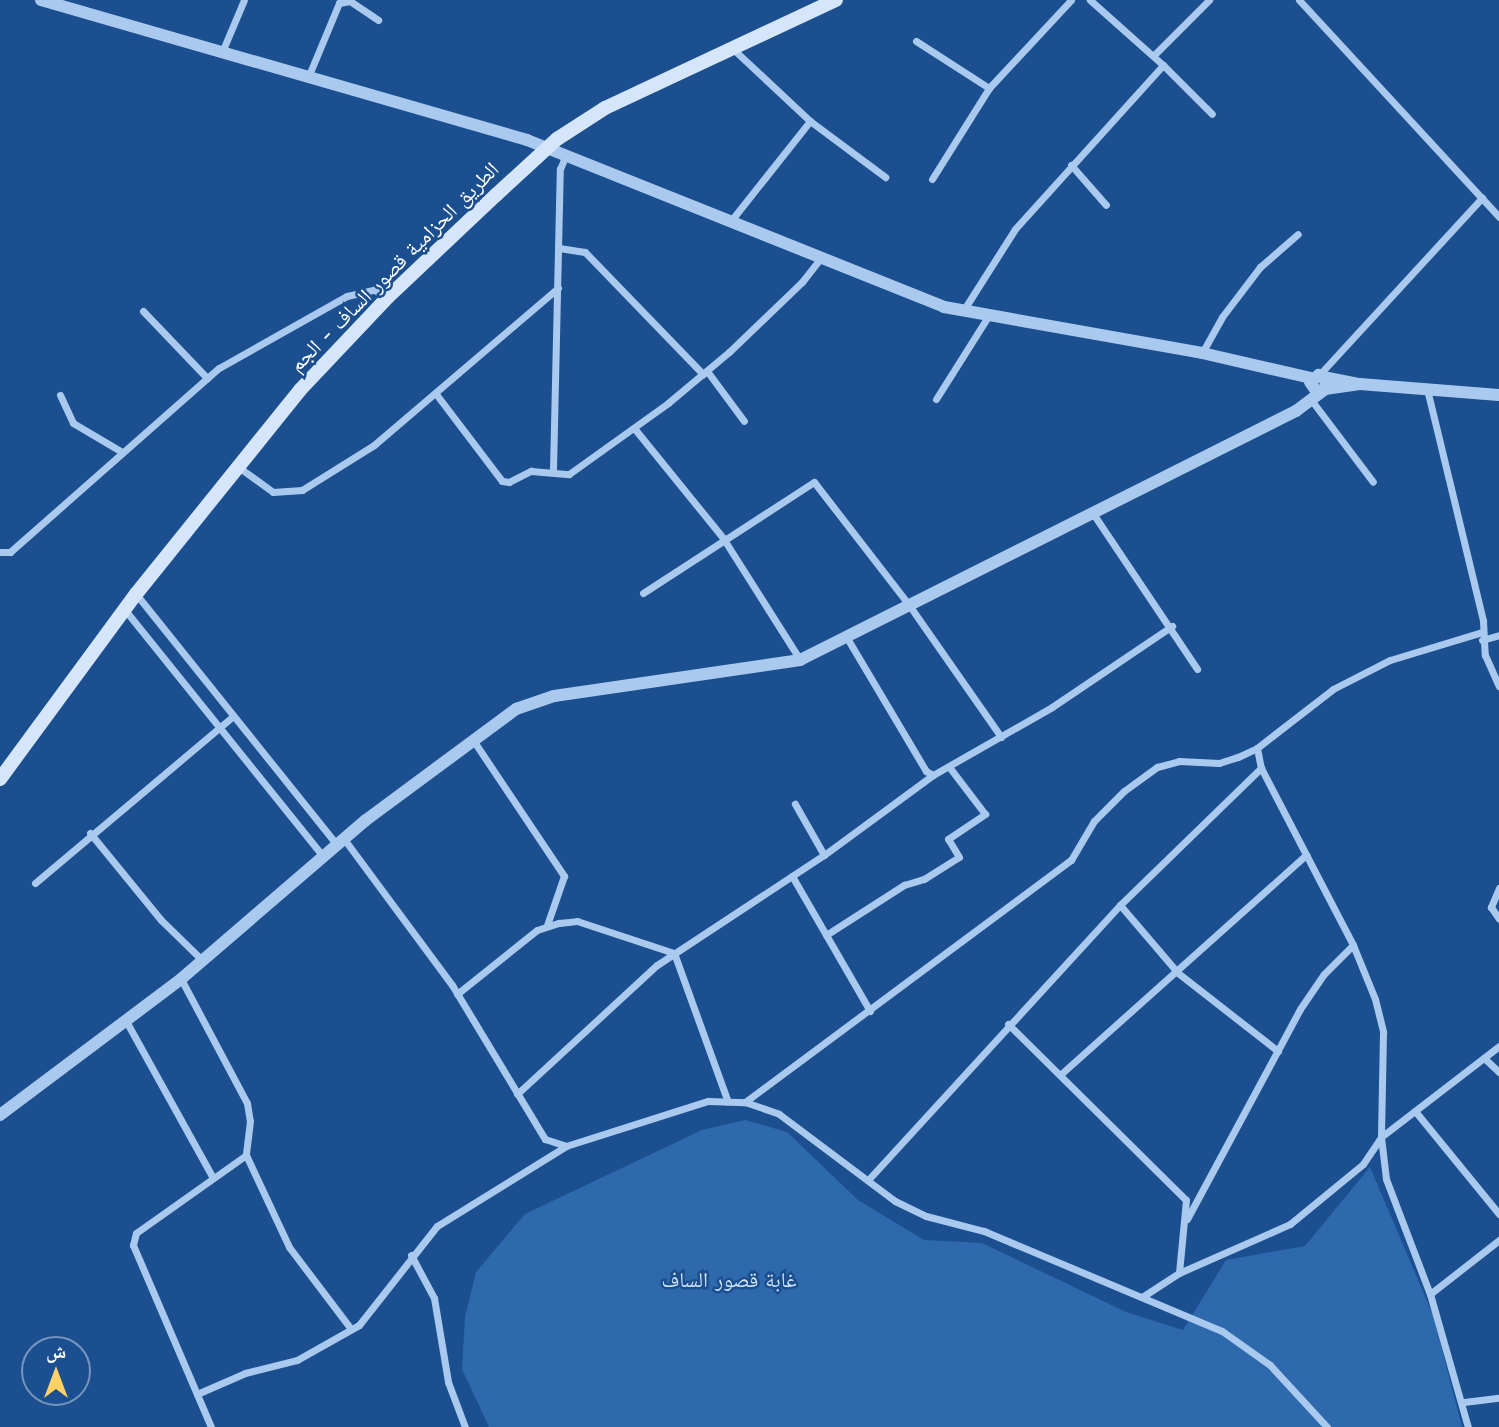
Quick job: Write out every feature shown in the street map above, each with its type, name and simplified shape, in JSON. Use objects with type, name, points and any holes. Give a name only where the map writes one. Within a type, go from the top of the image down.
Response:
[{"type":"main road","name":"الطريق الحزامية قصور الساف - الجم","points":[[0,779],[136,594],[300,390],[388,297],[546,149],[605,108],[730,46],[836,0]]},
{"type":"street","points":[[40,0],[309,75],[566,155],[819,260],[963,312],[1202,353],[1318,385],[1360,384],[1499,395]]},
{"type":"street","points":[[222,52],[244,0]]},
{"type":"street","points":[[932,179],[989,88],[1071,0]]},
{"type":"street","points":[[1090,0],[1154,55],[1212,114]]},
{"type":"street","points":[[1154,55],[1209,0]]},
{"type":"street","points":[[1299,0],[1499,217]]},
{"type":"street","points":[[309,75],[340,2],[350,1],[378,20]]},
{"type":"street","points":[[916,41],[989,88]]},
{"type":"street","points":[[730,46],[810,121],[885,177]]},
{"type":"street","points":[[963,312],[1015,229],[1163,65]]},
{"type":"street","points":[[730,222],[810,121]]},
{"type":"street","points":[[553,470],[560,169],[566,155]]},
{"type":"street","points":[[1071,166],[1106,205]]},
{"type":"street","points":[[0,1115],[180,979],[340,842],[516,709],[542,699],[800,660],[1092,511],[1318,385],[1482,198]]},
{"type":"street","points":[[1202,353],[1222,317],[1260,267],[1298,234]]},
{"type":"street","points":[[559,248],[585,252],[705,373],[744,421]]},
{"type":"street","points":[[436,394],[502,481],[509,482],[524,472],[553,470],[569,474],[705,373],[802,282],[819,260]]},
{"type":"street","points":[[237,466],[273,492],[293,494],[374,445],[558,288]]},
{"type":"street","points":[[0,552],[10,552],[207,378],[347,296],[374,290],[388,297]]},
{"type":"street","points":[[143,311],[207,378]]},
{"type":"street","points":[[936,398],[987,318]]},
{"type":"street","points":[[1318,385],[1373,482]]},
{"type":"street","points":[[1427,388],[1483,621],[1482,636],[1499,686]]},
{"type":"street","points":[[60,395],[73,423],[122,453]]},
{"type":"street","points":[[634,428],[723,538],[800,660]]},
{"type":"street","points":[[643,593],[723,538],[814,482],[909,605],[1001,737]]},
{"type":"street","points":[[1092,511],[1172,626],[1197,669]]},
{"type":"street","points":[[136,594],[233,716],[340,842],[457,994],[545,1139],[566,1146]]},
{"type":"street","points":[[125,610],[323,856]]},
{"type":"street","points":[[517,1094],[674,953],[824,855],[933,775],[950,768],[1001,737],[1172,626]]},
{"type":"street","points":[[745,1102],[1071,860],[1094,821],[1157,767],[1179,761],[1219,763],[1257,748],[1333,689],[1390,660],[1482,636],[1499,635]]},
{"type":"street","points":[[847,638],[926,771],[933,775]]},
{"type":"street","points":[[35,883],[90,833],[233,716]]},
{"type":"street","points":[[473,739],[564,876],[547,925]]},
{"type":"street","points":[[1257,748],[1261,768],[1353,945],[1383,1032],[1381,1137],[1387,1179],[1430,1294],[1464,1402],[1468,1427]]},
{"type":"street","points":[[826,936],[904,885],[923,879],[959,857],[948,839],[985,814],[950,768]]},
{"type":"street","points":[[868,1180],[1008,1024],[1120,905],[1261,768]]},
{"type":"street","points":[[796,804],[824,855]]},
{"type":"street","points":[[90,833],[161,920],[202,960]]},
{"type":"street","points":[[1061,1074],[1306,855]]},
{"type":"street","points":[[792,876],[870,1011]]},
{"type":"street","points":[[1499,888],[1491,907],[1499,919]]},
{"type":"street","points":[[1120,905],[1178,972],[1278,1051]]},
{"type":"street","points":[[457,994],[547,925],[577,921],[674,953]]},
{"type":"street","points":[[1187,1219],[1278,1051],[1324,974],[1353,945]]},
{"type":"street","points":[[674,953],[727,1102]]},
{"type":"street","points":[[180,979],[247,1103],[246,1155],[289,1247],[351,1329]]},
{"type":"street","points":[[126,1021],[213,1178]]},
{"type":"street","points":[[1008,1024],[1174,1182],[1186,1200],[1187,1219],[1179,1273]]},
{"type":"street","points":[[1142,1297],[1179,1273],[1290,1224],[1363,1164],[1381,1137],[1499,1046]]},
{"type":"street","points":[[1484,1058],[1499,1072]]},
{"type":"street","points":[[197,1394],[245,1373],[297,1360],[351,1329],[369,1314],[411,1255],[460,1208],[566,1146],[708,1101],[745,1102],[779,1114],[808,1132],[895,1201],[926,1216],[984,1231],[1222,1331],[1270,1365],[1327,1427]]},
{"type":"street","points":[[1415,1111],[1499,1214]]},
{"type":"street","points":[[211,1427],[133,1244],[136,1233],[246,1155]]},
{"type":"street","points":[[1430,1294],[1499,1240]]},
{"type":"street","points":[[411,1255],[432,1291],[448,1382],[462,1426]]},
{"type":"street","points":[[1464,1402],[1499,1398]]},
{"type":"green space","name":"غابة قصور الساف","points":[[745,1120],[787,1132],[858,1200],[924,1240],[982,1243],[1126,1312],[1183,1330],[1226,1260],[1305,1246],[1370,1167],[1433,1315],[1462,1427],[489,1427],[462,1369],[465,1317],[476,1272],[525,1214],[702,1130]]}]
